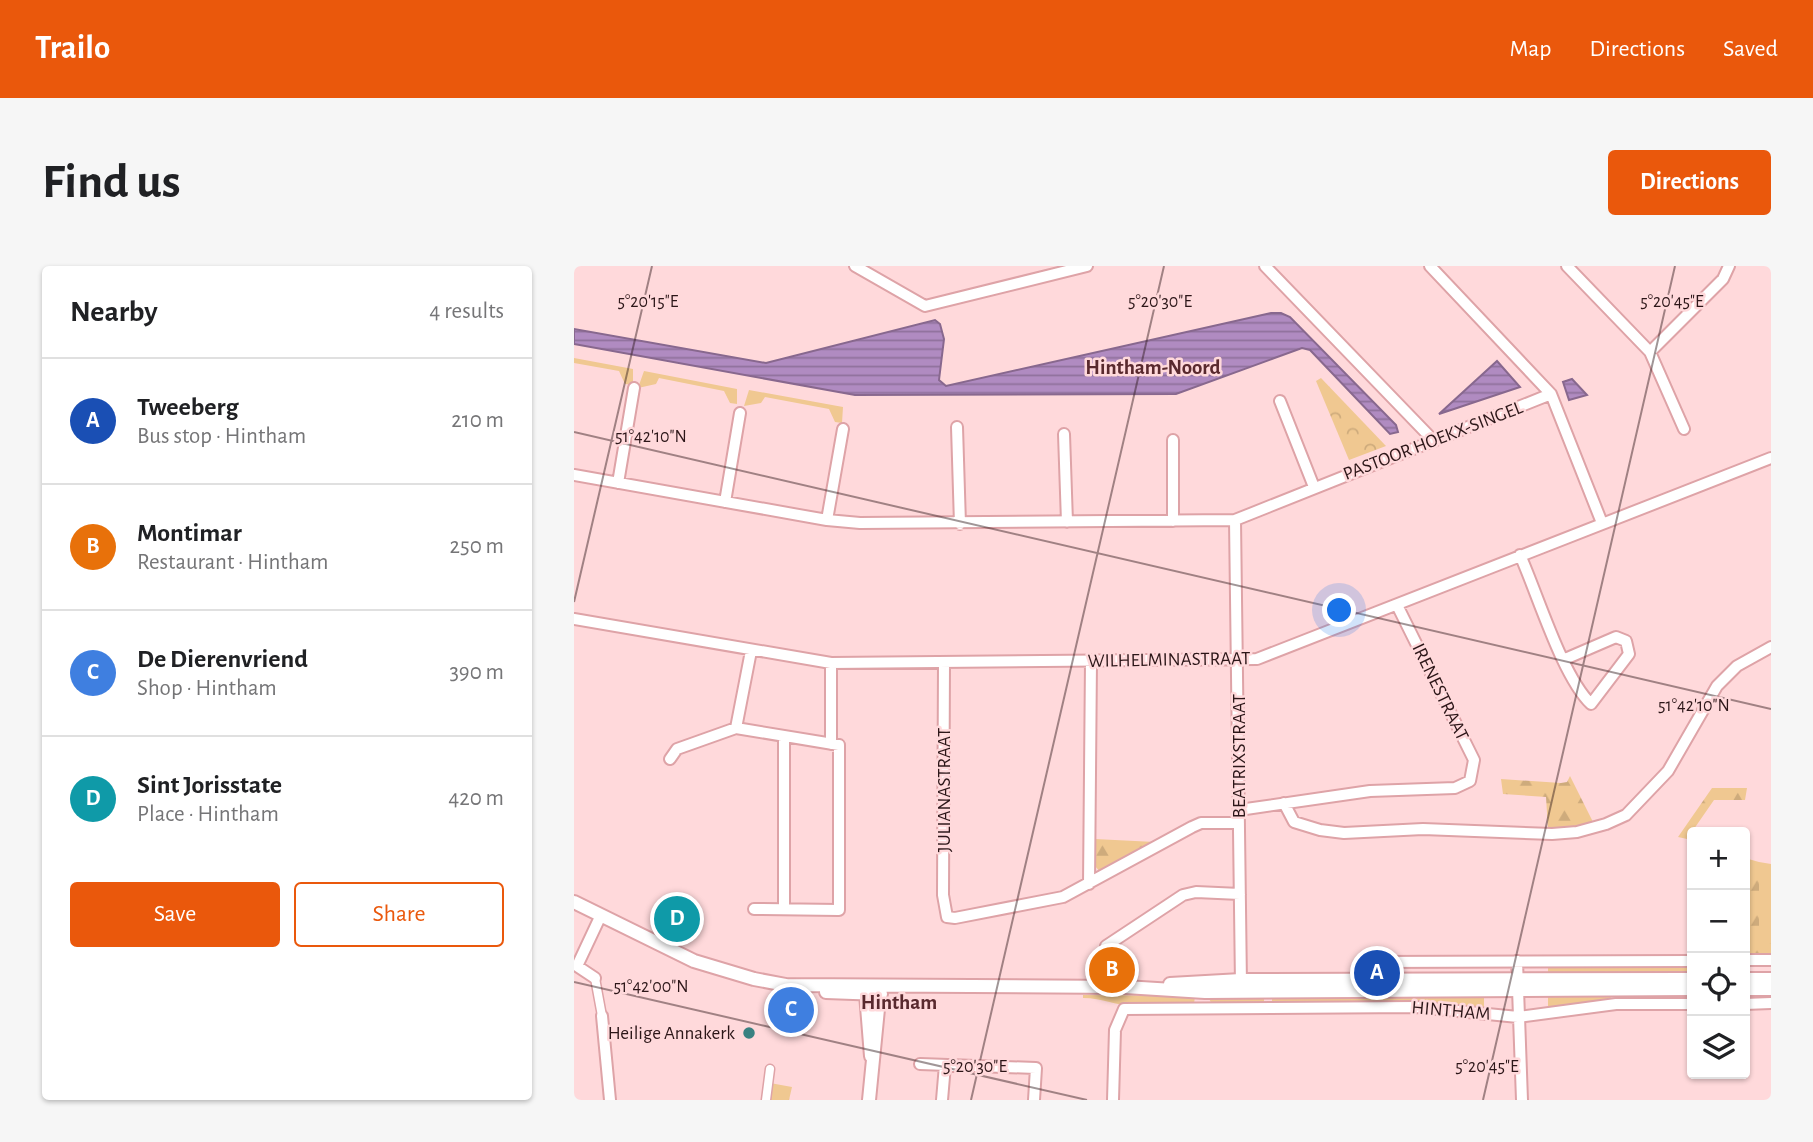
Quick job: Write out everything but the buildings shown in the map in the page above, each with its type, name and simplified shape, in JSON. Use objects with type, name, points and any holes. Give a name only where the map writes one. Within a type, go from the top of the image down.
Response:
[{"type":"street","points":[[855,266],[925,306],[1087,266]]},
{"type":"street","points":[[1265,266],[1434,441]]},
{"type":"street","points":[[1430,266],[1551,394],[1602,523]]},
{"type":"street","points":[[1567,266],[1650,352],[1684,429]]},
{"type":"street","points":[[1650,352],[1723,279],[1729,266]]},
{"type":"street","points":[[618,483],[635,388]]},
{"type":"street","name":"PASTOOR HOEKX-SINGEL","points":[[574,475],[827,520],[960,524],[1235,520],[1551,394]]},
{"type":"street","points":[[1280,401],[1314,487]]},
{"type":"street","points":[[724,502],[740,413]]},
{"type":"street","points":[[957,427],[960,524]]},
{"type":"street","points":[[827,520],[843,429]]},
{"type":"street","points":[[1064,435],[1067,522]]},
{"type":"street","points":[[1172,440],[1173,521]]},
{"type":"street","name":"WILHELMINASTRAAT","points":[[574,619],[831,663],[1257,659],[1771,458]]},
{"type":"street","name":"BEATRIXSTRAAT","points":[[1235,520],[1239,660],[1241,986]]},
{"type":"street","points":[[1520,555],[1565,659],[1581,694],[1591,704],[1629,654],[1626,641],[1615,637],[1565,659]]},
{"type":"street","name":"IRENESTRAAT","points":[[1284,803],[1370,792],[1455,789],[1470,781],[1474,760],[1397,605]]},
{"type":"street","points":[[1239,810],[1284,803],[1294,822],[1320,830],[1345,833],[1423,828],[1552,834],[1590,829],[1626,815],[1653,790],[1681,752],[1717,686],[1737,666],[1771,647]]},
{"type":"street","points":[[736,728],[751,651]]},
{"type":"street","points":[[1091,661],[1089,884],[1192,827],[1201,824],[1239,823]]},
{"type":"street","name":"JULIANASTRAAT","points":[[944,662],[943,895],[947,917],[956,918],[1063,897],[1089,884]]},
{"type":"street","points":[[831,663],[831,744]]},
{"type":"street","points":[[670,759],[677,749],[736,728],[839,745],[839,910],[754,909]]},
{"type":"street","points":[[784,736],[784,909]]},
{"type":"street","points":[[1106,946],[1183,895],[1196,892],[1240,894]]},
{"type":"street","name":"HINTHAM","points":[[574,902],[694,961],[754,979],[785,985],[872,992],[950,985],[972,988],[1518,984],[1687,979]]},
{"type":"street","points":[[601,915],[577,966],[595,978],[602,1016],[610,1100]]},
{"type":"street","points":[[1750,960],[1771,960]]},
{"type":"street","points":[[1517,961],[1521,1100]]},
{"type":"street","points":[[1362,980],[1362,964],[1687,961]]},
{"type":"street","points":[[1750,979],[1771,979]]},
{"type":"street","name":"HINTHAM","points":[[1241,986],[1362,980],[1687,989]]},
{"type":"street","points":[[1750,989],[1771,989]]},
{"type":"street","points":[[869,1100],[871,1056],[876,1039],[872,992]]},
{"type":"street","points":[[1750,1003],[1771,1003]]},
{"type":"street","name":"HINTHAM","points":[[1113,1100],[1115,1030],[1124,1009],[1416,1007],[1518,1017],[1582,1007],[1687,1004]]},
{"type":"street","points":[[920,1064],[1035,1068],[1034,1100]]},
{"type":"street","points":[[942,1100],[945,1065]]},
{"type":"street","points":[[766,1100],[770,1069]]},
{"type":"green space","points":[[574,358],[633,369],[633,385],[625,384],[619,371],[574,363]]},
{"type":"green space","points":[[644,371],[737,389],[737,404],[730,403],[724,391],[659,378],[656,384],[638,388]]},
{"type":"green space","points":[[1321,378],[1386,446],[1349,460],[1316,381]]},
{"type":"green space","points":[[749,390],[843,407],[842,423],[835,422],[829,409],[765,397],[761,403],[744,406]]},
{"type":"green space","points":[[1570,776],[1594,824],[1571,829],[1548,829],[1546,797],[1503,794],[1501,779],[1561,783],[1567,782]]},
{"type":"green space","points":[[1712,788],[1747,788],[1745,800],[1714,800],[1695,827],[1687,827],[1687,839],[1678,837]]},
{"type":"green space","points":[[1095,839],[1155,842],[1101,873],[1095,866]]},
{"type":"green space","points":[[1750,859],[1759,862],[1759,942],[1771,943],[1771,956],[1750,956]]},
{"type":"green space","points":[[1759,862],[1771,864],[1771,943],[1759,943]]},
{"type":"green space","points":[[1548,966],[1687,966],[1687,974],[1548,975]]},
{"type":"green space","points":[[1548,994],[1610,994],[1611,999],[1548,1007]]},
{"type":"green space","points":[[1083,995],[1195,996],[1194,1004],[1139,1003],[1135,1006],[1083,998]]},
{"type":"green space","points":[[1484,995],[1484,1010],[1426,1001],[1272,1004],[1272,996]]},
{"type":"green space","points":[[1208,996],[1264,996],[1264,1004],[1216,1002],[1212,1005]]},
{"type":"green space","points":[[770,1083],[792,1087],[789,1100],[768,1100]]},
{"type":"shaded area","points":[[1271,313],[1290,317],[1396,425],[1398,432],[1390,434],[1310,350],[1302,348],[1176,394],[855,395],[574,344],[574,329],[766,363],[935,320],[940,324],[944,339],[939,380],[946,386]]},
{"type":"shaded area","points":[[1497,361],[1520,387],[1439,414]]},
{"type":"shaded area","points":[[1572,379],[1587,395],[1569,400],[1563,382]]},
{"type":"place","name":"Sint Jorisstate","points":[[677,919]]},
{"type":"place","name":"Montimar","points":[[1112,970]]},
{"type":"place","name":"Tweeberg","points":[[1377,973]]},
{"type":"place","name":"De Dierenvriend","points":[[791,1010]]},
{"type":"place","name":"Heilige Annakerk","points":[[749,1033]]},
{"type":"district","name":"Hintham-Noord","points":[[1153,367]]},
{"type":"district","name":"Hintham","points":[[899,1002]]}]
